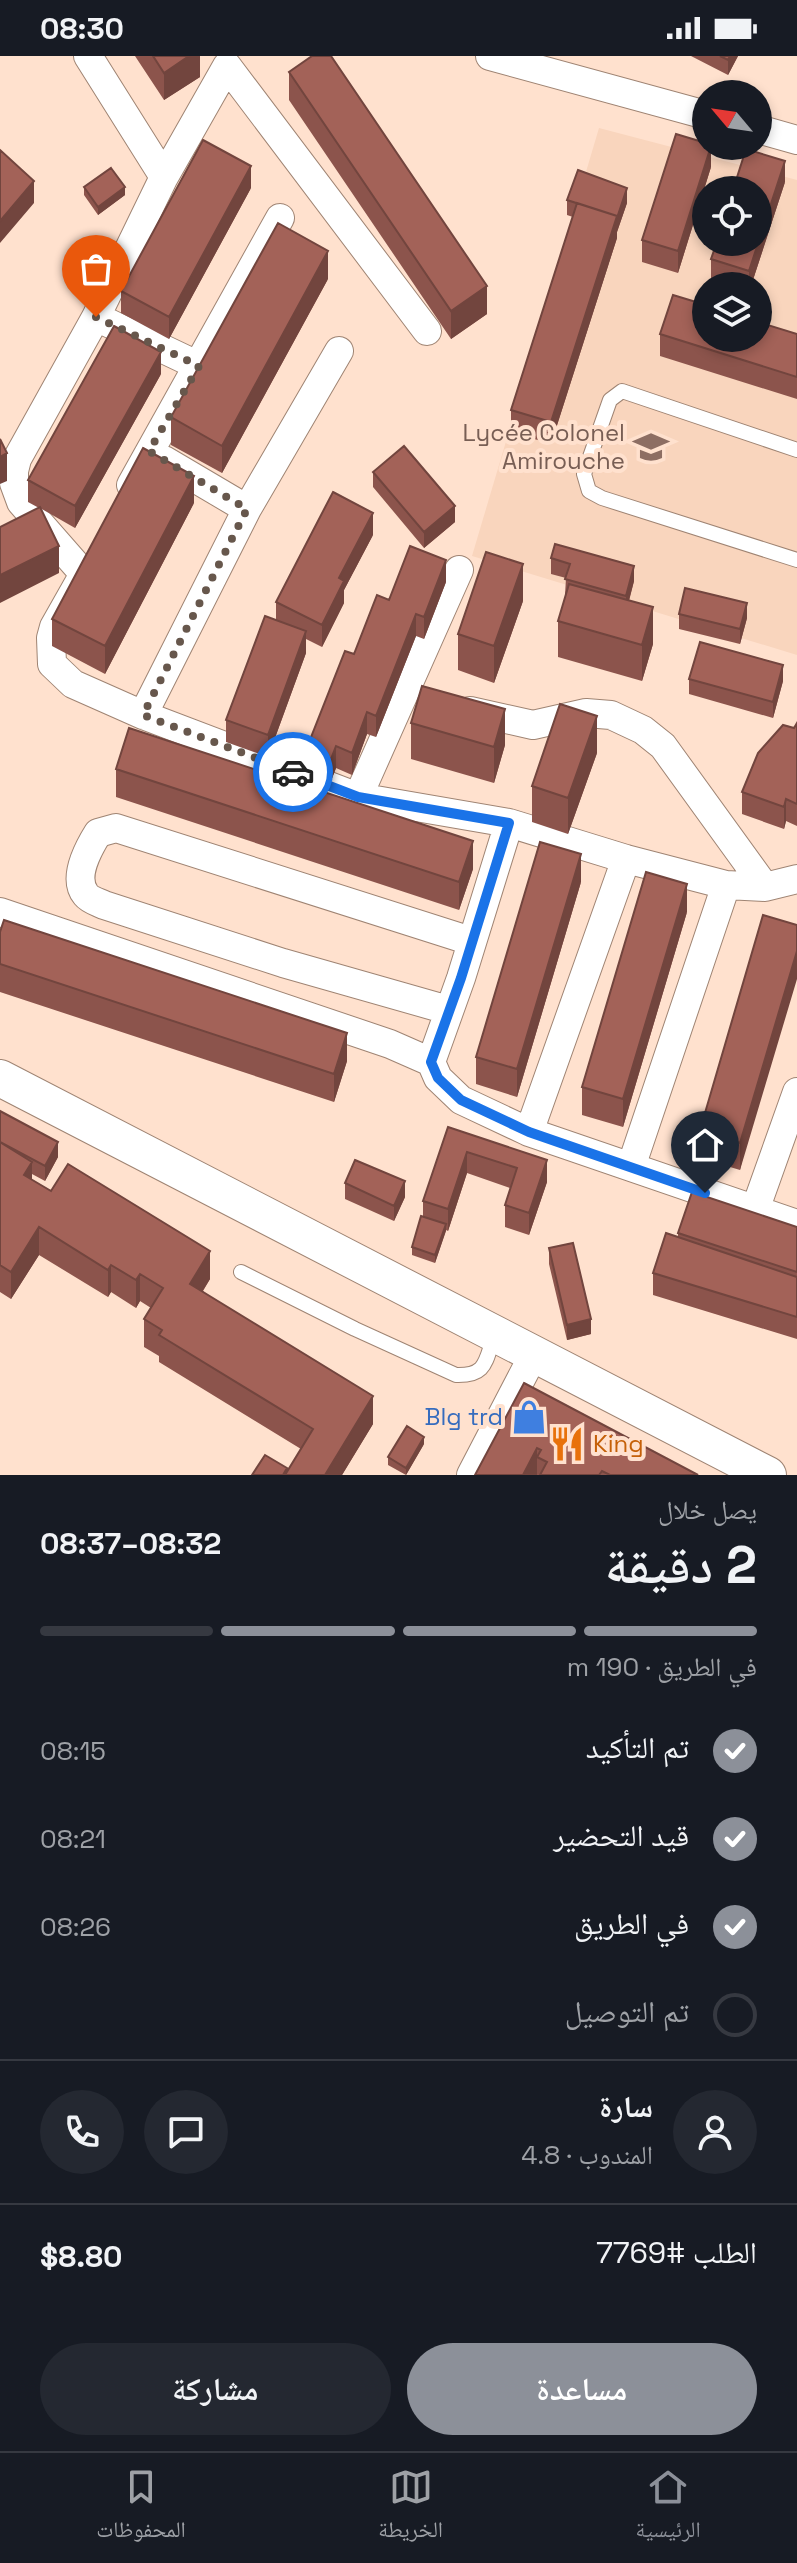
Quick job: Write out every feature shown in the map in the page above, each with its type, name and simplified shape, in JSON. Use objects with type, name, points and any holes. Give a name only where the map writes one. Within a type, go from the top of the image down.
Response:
[{"type":"street","points":[[88,56],[164,177]]},
{"type":"street","points":[[490,56],[692,111]]},
{"type":"street","points":[[84,574],[10,509],[17,459],[96,317],[164,177],[227,59],[427,331]]},
{"type":"street","points":[[772,133],[797,140]]},
{"type":"street","points":[[120,506],[280,218]]},
{"type":"street","points":[[96,317],[199,366]]},
{"type":"street","points":[[143,715],[247,509],[339,351]]},
{"type":"street","points":[[149,451],[247,509]]},
{"type":"street","points":[[98,546],[51,638],[52,664],[73,684],[143,715],[358,797],[509,823],[626,859],[726,885],[765,887],[797,879]]},
{"type":"street","points":[[358,797],[459,570]]},
{"type":"street","points":[[451,706],[533,725],[586,713],[611,715],[643,730],[663,746],[765,887]]},
{"type":"street","points":[[509,823],[461,978],[431,1062],[438,1078],[461,1100],[529,1132],[797,1224]]},
{"type":"street","points":[[448,1010],[283,963],[104,905],[87,897],[80,882],[87,851],[98,833],[116,828],[471,941]]},
{"type":"street","points":[[529,1132],[626,859]]},
{"type":"street","points":[[631,1167],[726,885]]},
{"type":"street","points":[[0,912],[390,1044],[431,1062]]},
{"type":"street","points":[[0,1078],[768,1475]]},
{"type":"street","points":[[755,1210],[797,1092]]},
{"type":"street","points":[[471,1475],[534,1354]]},
{"type":"street","points":[[509,1404],[535,1418]]},
{"type":"lane","points":[[797,450],[622,391],[610,400],[584,474],[589,491],[602,498],[797,560]]},
{"type":"lane","points":[[241,1272],[456,1375],[473,1375],[481,1369],[495,1334]]},
{"type":"shaded area","name":"Lycée Colonel Amirouche","points":[[599,128],[692,152],[692,160],[721,160],[797,180],[797,655],[472,556]]},
{"type":"building","points":[[153,56],[189,56],[164,73]]},
{"type":"building","points":[[312,56],[331,56],[487,286],[451,311],[289,72]]},
{"type":"building","points":[[676,134],[692,139],[692,160],[707,160],[702,176],[692,176],[692,206],[678,251],[642,240]]},
{"type":"building","points":[[203,140],[251,166],[169,317],[121,291]]},
{"type":"building","points":[[0,150],[34,181],[0,221]]},
{"type":"building","points":[[772,157],[785,161],[772,201],[772,176],[737,176],[743,160],[772,160]]},
{"type":"building","points":[[111,168],[125,187],[98,207],[84,187]]},
{"type":"building","points":[[578,170],[627,188],[617,218],[567,200]]},
{"type":"building","points":[[577,203],[617,216],[551,422],[511,410]]},
{"type":"building","points":[[278,223],[328,251],[222,446],[171,417]]},
{"type":"building","points":[[712,256],[754,256],[749,271],[711,259]]},
{"type":"building","points":[[673,295],[692,301],[692,344],[660,334]]},
{"type":"building","points":[[114,326],[161,352],[75,506],[28,480]]},
{"type":"building","points":[[772,326],[797,334],[797,377],[717,352],[772,352]]},
{"type":"building","points":[[0,439],[7,453],[0,457]]},
{"type":"building","points":[[404,446],[455,506],[424,532],[373,472]]},
{"type":"building","points":[[143,448],[194,476],[105,646],[52,619]]},
{"type":"building","points":[[333,492],[373,513],[339,578],[344,581],[322,625],[276,602]]},
{"type":"building","points":[[40,507],[59,546],[0,575],[0,527]]},
{"type":"building","points":[[555,544],[634,566],[626,596],[565,579],[570,564],[551,558]]},
{"type":"building","points":[[410,546],[446,560],[424,617],[416,614],[376,716],[367,712],[352,753],[336,746],[331,759],[306,750],[345,651],[354,654],[377,595],[389,600]]},
{"type":"building","points":[[486,552],[523,564],[494,646],[458,634]]},
{"type":"building","points":[[569,584],[653,607],[642,645],[558,621]]},
{"type":"building","points":[[685,588],[747,603],[740,629],[679,614]]},
{"type":"building","points":[[265,616],[306,631],[268,735],[226,720]]},
{"type":"building","points":[[700,642],[783,665],[773,702],[689,679]]},
{"type":"building","points":[[422,686],[505,709],[494,747],[411,723]]},
{"type":"building","points":[[560,704],[597,716],[568,798],[532,786]]},
{"type":"building","points":[[797,723],[797,804],[786,799],[784,807],[742,792],[758,753],[783,725],[794,728]]},
{"type":"building","points":[[129,728],[473,841],[459,882],[116,769]]},
{"type":"building","points":[[540,842],[581,854],[517,1069],[476,1057]]},
{"type":"building","points":[[646,872],[687,884],[623,1099],[582,1087]]},
{"type":"building","points":[[763,915],[797,925],[797,951],[740,1143],[700,1130]]},
{"type":"building","points":[[4,920],[347,1033],[334,1074],[0,964],[0,932]]},
{"type":"building","points":[[0,1111],[58,1142],[45,1166],[0,1142]]},
{"type":"building","points":[[448,1127],[547,1160],[529,1213],[505,1205],[517,1168],[467,1152],[448,1209],[423,1201]]},
{"type":"building","points":[[0,1142],[32,1162],[24,1175],[51,1191],[68,1164],[210,1251],[190,1284],[373,1396],[325,1475],[285,1475],[313,1429],[159,1335],[162,1330],[144,1319],[163,1288],[140,1274],[136,1280],[111,1265],[108,1270],[39,1227],[11,1272],[0,1265]]},
{"type":"building","points":[[355,1160],[405,1181],[394,1206],[345,1183]]},
{"type":"building","points":[[692,1192],[797,1227],[797,1272],[678,1233]]},
{"type":"building","points":[[421,1216],[446,1224],[435,1255],[412,1247]]},
{"type":"building","points":[[666,1233],[797,1277],[797,1317],[653,1273]]},
{"type":"building","points":[[573,1243],[591,1319],[567,1325],[549,1248]]},
{"type":"building","points":[[524,1383],[698,1475],[610,1475],[602,1471],[599,1475],[540,1475],[547,1462],[537,1457],[541,1450],[537,1448],[523,1475],[475,1475]]},
{"type":"building","points":[[407,1426],[424,1437],[406,1468],[388,1457]]},
{"type":"building","points":[[265,1455],[287,1468],[283,1475],[252,1475]]},
{"type":"way so far","points":[[96,317],[199,366],[149,451],[247,509],[143,715],[293,772]]},
{"type":"place","name":"Lycée Colonel Amirouche","points":[[651,447]]},
{"type":"place","name":"Blg trd","points":[[529,1417]]},
{"type":"place","name":"King","points":[[567,1444]]},
{"type":"route","points":[[293,772],[358,797],[509,823],[461,978],[431,1062],[438,1078],[461,1100],[529,1132],[705,1193]]}]
